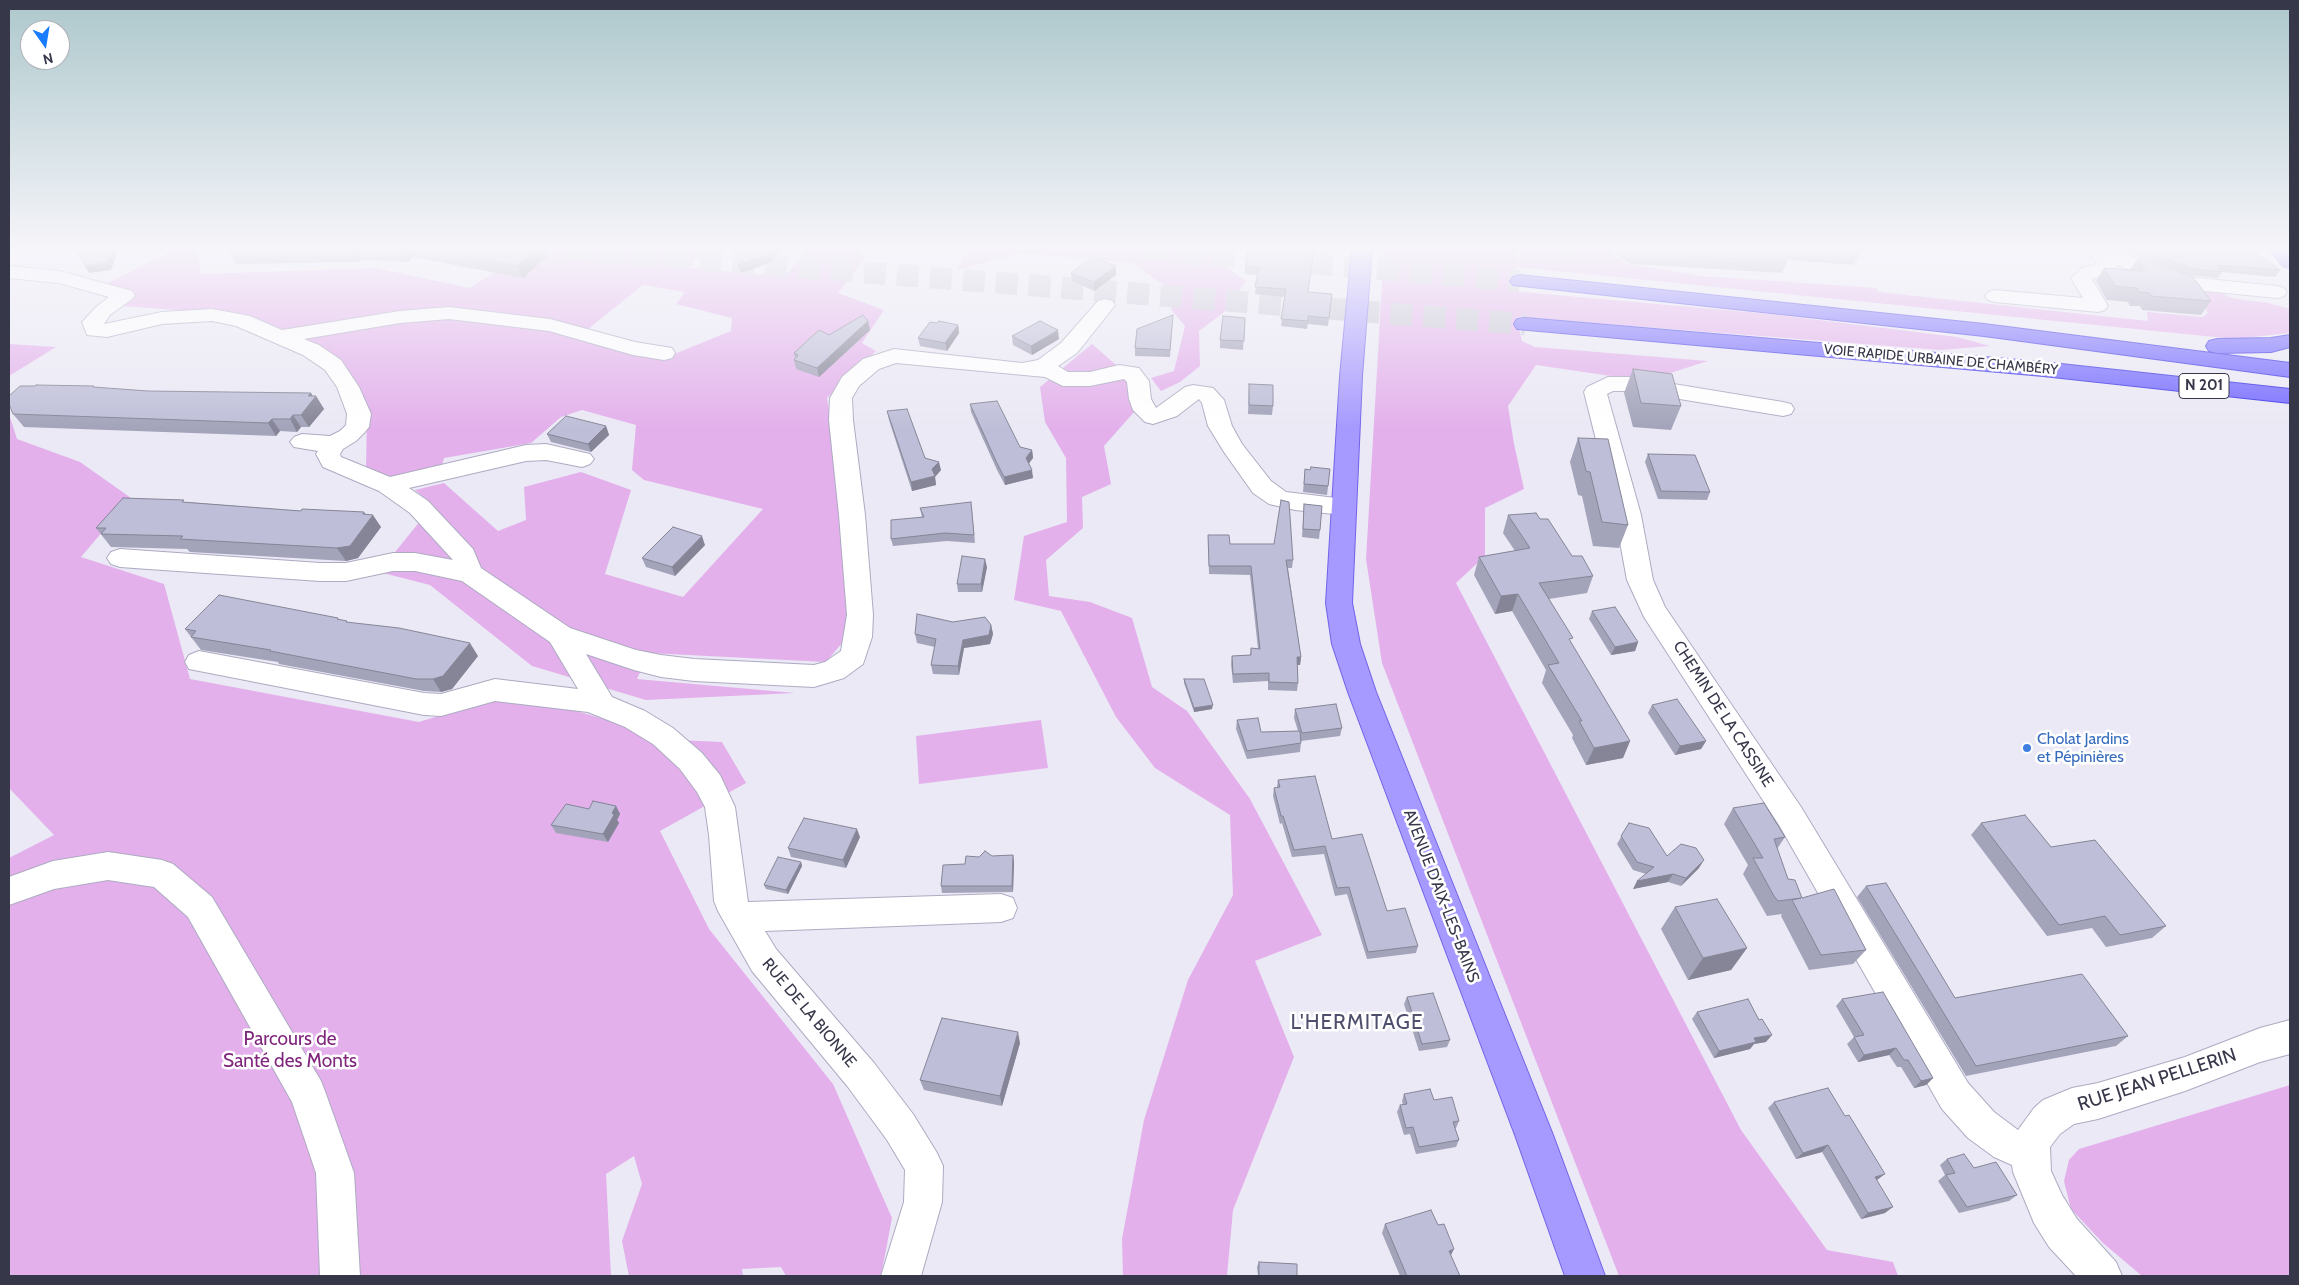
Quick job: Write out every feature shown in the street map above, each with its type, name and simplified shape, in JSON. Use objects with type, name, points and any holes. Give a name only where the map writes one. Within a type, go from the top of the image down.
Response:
[{"type":"highway","name":"VOIE RAPIDE URBAINE DE CHAMBÉRY","points":[[1793,309],[1984,330],[2290,370]]},
{"type":"highway","points":[[1842,314],[2220,346],[2271,345],[2290,341]]},
{"type":"highway","name":"VOIE RAPIDE URBAINE DE CHAMBÉRY","points":[[1524,324],[2118,376],[2290,396]]},
{"type":"main road","name":"AVENUE D'AIX-LES-BAINS","points":[[1358,309],[1339,603],[1346,644],[1359,684],[1534,1135],[1585,1276]]},
{"type":"street","points":[[106,309],[93,322],[95,330],[108,331],[162,318],[190,314],[212,315],[242,321],[311,350],[333,365],[348,387],[359,414],[358,427],[348,436],[334,444],[328,454],[331,462],[388,485],[419,507],[464,555],[470,573]]},
{"type":"street","points":[[1022,370],[1045,365],[1057,358],[1069,348],[1102,309]]},
{"type":"street","points":[[280,337],[400,317],[449,314],[550,325],[607,341],[664,353]]},
{"type":"street","points":[[120,558],[329,572],[346,572],[393,562],[415,562],[470,573],[560,635],[634,660],[694,670],[814,676],[834,670],[853,657],[858,637],[860,615],[852,515],[841,420],[841,398],[850,382],[871,364],[894,356],[1022,370],[1050,371],[1064,379],[1090,379],[1119,372],[1131,373],[1138,381],[1140,399],[1144,410],[1153,417],[1169,411],[1194,392],[1205,393],[1213,400],[1220,426],[1232,447],[1262,487],[1278,498],[1295,502],[1344,507]]},
{"type":"street","name":"CHEMIN DE LA CASSINE","points":[[1783,409],[1631,384],[1608,384],[1595,392],[1628,515],[1640,580],[1653,610],[1790,816],[1955,1096],[1981,1125],[2007,1144],[2032,1146]]},
{"type":"street","points":[[302,442],[334,444]]},
{"type":"street","points":[[388,485],[526,453],[546,452],[582,459]]},
{"type":"street","points":[[560,635],[602,705]]},
{"type":"street","name":"RUE DE LA BIONNE","points":[[199,662],[424,704],[441,705],[494,690],[508,690],[588,701],[635,719],[663,736],[691,761],[709,784],[720,808],[725,836],[730,901],[764,960],[861,1075],[900,1127],[924,1166],[923,1202],[901,1276]]},
{"type":"street","points":[[9,891],[53,875],[108,866],[162,874],[200,907],[308,1094],[335,1173],[340,1276]]},
{"type":"street","points":[[740,917],[1001,908]]},
{"type":"street","name":"RUE JEAN PELLERIN","points":[[2032,1146],[2047,1121],[2056,1113],[2072,1106],[2098,1101],[2185,1074],[2260,1045],[2290,1037]]},
{"type":"street","points":[[2032,1146],[2032,1172],[2048,1209],[2063,1233],[2095,1273]]},
{"type":"green space","points":[[162,309],[613,309],[578,337],[667,357],[731,331],[732,318],[696,309],[884,310],[862,343],[876,351],[827,398],[846,518],[848,636],[826,662],[649,653],[637,679],[795,693],[646,700],[532,666],[430,585],[379,572],[433,505],[415,490],[444,483],[498,531],[526,520],[524,487],[581,472],[631,490],[605,574],[683,597],[763,509],[644,480],[632,470],[636,425],[582,410],[561,417],[531,443],[444,458],[442,466],[393,478],[366,469],[367,415],[344,368],[228,314]]},
{"type":"green space","points":[[1171,309],[1226,309],[1199,331],[1200,366],[1180,382],[1161,391],[1151,378],[1174,371],[1185,326]]},
{"type":"green space","points":[[1381,309],[1714,309],[1957,337],[1990,346],[1940,350],[1516,317],[1522,341],[1535,347],[1708,361],[1645,381],[1536,365],[1508,406],[1524,489],[1485,508],[1485,556],[1456,583],[1741,1130],[1827,1250],[1893,1262],[1898,1276],[1619,1276],[1382,663],[1366,559]]},
{"type":"green space","points":[[1936,309],[2036,309],[2148,321],[2147,312],[2202,317],[2208,313],[2206,309],[2290,309],[2289,333],[2235,339]]},
{"type":"green space","points":[[9,344],[56,347],[9,376]]},
{"type":"green space","points":[[1092,344],[1150,394],[1104,446],[1111,484],[1082,497],[1083,528],[1046,560],[1049,596],[1090,602],[1132,618],[1152,687],[1187,711],[1250,799],[1322,935],[1255,961],[1294,1057],[1233,1210],[1227,1276],[1123,1276],[1122,1239],[1144,1120],[1188,980],[1233,895],[1230,815],[1155,768],[1116,717],[1061,611],[1014,600],[1024,536],[1067,522],[1066,458],[1045,422],[1040,387]]},
{"type":"green space","name":"Parcours de Santé des Monts","points":[[9,414],[17,439],[80,462],[131,498],[81,557],[164,584],[190,679],[419,722],[497,698],[573,710],[676,740],[722,742],[746,783],[660,831],[709,929],[833,1084],[892,1218],[881,1276],[786,1276],[781,1267],[742,1269],[743,1276],[629,1276],[622,1241],[642,1184],[634,1156],[606,1174],[611,1276],[9,1276],[9,858],[54,835],[9,788]]},
{"type":"green space","points":[[1041,720],[1048,768],[919,784],[916,736]]},
{"type":"green space","points":[[2290,1085],[2290,1276],[2142,1276],[2103,1243],[2071,1209],[2064,1181],[2069,1160],[2079,1149]]},
{"type":"building","points":[[1283,309],[1330,309],[1329,318],[1308,316],[1308,321],[1281,319]]},
{"type":"building","points":[[863,315],[868,321],[817,368],[794,360],[798,355],[794,353],[819,330],[829,335]]},
{"type":"building","points":[[1173,315],[1170,350],[1135,348],[1137,329]]},
{"type":"building","points":[[1223,316],[1245,318],[1244,341],[1220,340]]},
{"type":"building","points":[[939,321],[958,325],[945,343],[918,338],[930,322],[937,323]]},
{"type":"building","points":[[1040,321],[1058,330],[1031,346],[1012,336]]},
{"type":"building","points":[[1633,369],[1672,374],[1681,406],[1641,403]]},
{"type":"building","points":[[1249,384],[1273,385],[1273,406],[1249,405]]},
{"type":"building","points":[[20,386],[94,386],[148,391],[311,393],[308,396],[316,396],[301,415],[293,415],[290,419],[272,419],[268,423],[13,414],[9,404],[9,396]]},
{"type":"building","points":[[997,401],[1020,447],[1032,450],[1026,458],[1032,470],[1004,477],[970,404]]},
{"type":"building","points":[[907,409],[925,458],[939,462],[932,469],[935,476],[911,482],[887,411]]},
{"type":"building","points":[[566,416],[606,426],[588,444],[547,434]]},
{"type":"building","points":[[1578,438],[1608,439],[1628,525],[1602,522],[1590,472],[1586,471]]},
{"type":"building","points":[[1648,454],[1695,455],[1710,492],[1661,491]]},
{"type":"building","points":[[1311,467],[1330,469],[1328,486],[1304,484],[1305,469],[1310,470]]},
{"type":"building","points":[[123,498],[184,500],[182,502],[301,511],[302,509],[364,512],[363,514],[373,515],[350,546],[337,548],[180,539],[183,536],[101,534],[106,528],[96,528]]},
{"type":"building","points":[[1281,500],[1289,502],[1293,560],[1286,560],[1301,657],[1297,657],[1298,683],[1269,682],[1269,673],[1233,674],[1232,656],[1251,655],[1251,648],[1260,649],[1251,566],[1209,566],[1208,535],[1229,535],[1230,544],[1274,544]]},
{"type":"building","points":[[971,502],[974,535],[945,533],[891,539],[891,520],[924,517],[920,508]]},
{"type":"building","points":[[1304,504],[1322,506],[1320,530],[1303,529]]},
{"type":"building","points":[[1536,513],[1540,519],[1548,519],[1572,556],[1582,556],[1593,576],[1539,583],[1573,638],[1569,639],[1630,741],[1594,748],[1579,721],[1582,721],[1548,665],[1559,663],[1518,594],[1501,596],[1479,557],[1530,548],[1508,515]]},
{"type":"building","points":[[673,527],[702,536],[672,567],[642,558]]},
{"type":"building","points":[[962,556],[985,559],[981,584],[957,584]]},
{"type":"building","points":[[219,595],[338,618],[346,622],[399,628],[470,643],[443,676],[433,679],[416,679],[271,650],[191,637],[196,631],[185,629]]},
{"type":"building","points":[[1615,607],[1638,642],[1615,647],[1592,611]]},
{"type":"building","points":[[917,614],[953,622],[985,617],[991,625],[989,635],[963,640],[958,666],[931,665],[936,639],[915,634]]},
{"type":"building","points":[[1184,679],[1204,679],[1213,705],[1194,708]]},
{"type":"building","points":[[1677,699],[1706,741],[1680,746],[1652,705]]},
{"type":"building","points":[[1336,704],[1342,728],[1302,733],[1295,709]]},
{"type":"building","points":[[1258,718],[1261,732],[1300,731],[1301,743],[1247,751],[1237,720]]},
{"type":"building","points":[[1315,776],[1332,839],[1362,834],[1387,911],[1405,908],[1418,946],[1368,952],[1349,887],[1337,888],[1325,846],[1294,850],[1283,816],[1281,816],[1274,788],[1280,787],[1278,780]]},
{"type":"building","points":[[593,801],[616,806],[612,813],[614,815],[603,834],[551,825],[566,804],[589,809]]},
{"type":"building","points":[[1764,803],[1785,837],[1774,839],[1788,879],[1795,880],[1802,898],[1834,889],[1866,950],[1821,955],[1792,900],[1801,898],[1778,901],[1774,896],[1753,858],[1763,858],[1733,808]]},
{"type":"building","points":[[2025,815],[2051,847],[2095,840],[2166,926],[2120,935],[2105,916],[2059,925],[1981,823]]},
{"type":"building","points":[[804,818],[857,829],[843,860],[788,848]]},
{"type":"building","points":[[1629,823],[1649,828],[1667,856],[1681,844],[1696,848],[1704,860],[1686,878],[1673,874],[1637,881],[1654,867],[1637,862],[1621,836]]},
{"type":"building","points":[[985,851],[992,856],[1013,855],[1012,886],[941,886],[943,865],[965,864],[966,856],[979,857]]},
{"type":"building","points":[[778,857],[801,862],[786,890],[764,885]]},
{"type":"building","points":[[1886,883],[1955,998],[2082,974],[2128,1036],[1976,1066],[1866,886]]},
{"type":"building","points":[[1717,899],[1747,948],[1703,958],[1675,907]]},
{"type":"building","points":[[1883,992],[1933,1078],[1921,1081],[1908,1060],[1904,1060],[1896,1048],[1864,1055],[1854,1037],[1864,1035],[1842,999]]},
{"type":"building","points":[[1433,993],[1450,1040],[1422,1044],[1407,997]]},
{"type":"building","points":[[1748,999],[1759,1020],[1762,1019],[1772,1035],[1754,1038],[1756,1042],[1719,1051],[1697,1012]]},
{"type":"building","points":[[942,1018],[1018,1032],[1000,1096],[920,1080]]},
{"type":"building","points":[[1828,1088],[1845,1116],[1849,1115],[1885,1174],[1875,1177],[1893,1207],[1868,1213],[1828,1145],[1803,1153],[1774,1102]]},
{"type":"building","points":[[1430,1089],[1434,1100],[1452,1097],[1459,1121],[1453,1122],[1459,1140],[1419,1147],[1413,1127],[1406,1128],[1400,1105],[1407,1104],[1404,1094]]},
{"type":"building","points":[[1964,1154],[1974,1168],[1996,1162],[2017,1195],[1967,1207],[1946,1175],[1955,1173],[1947,1159]]},
{"type":"building","points":[[1431,1210],[1438,1225],[1444,1224],[1454,1249],[1449,1251],[1460,1276],[1407,1276],[1385,1224]]},
{"type":"building","points":[[1259,1262],[1297,1264],[1297,1276],[1259,1276]]},
{"type":"tunnel","points":[[1333,309],[1525,324]]},
{"type":"place","name":"Cholat Jardins et Pépinières","points":[[2027,748]]},
{"type":"district","name":"L'HERMITAGE","points":[[1357,1023]]}]
